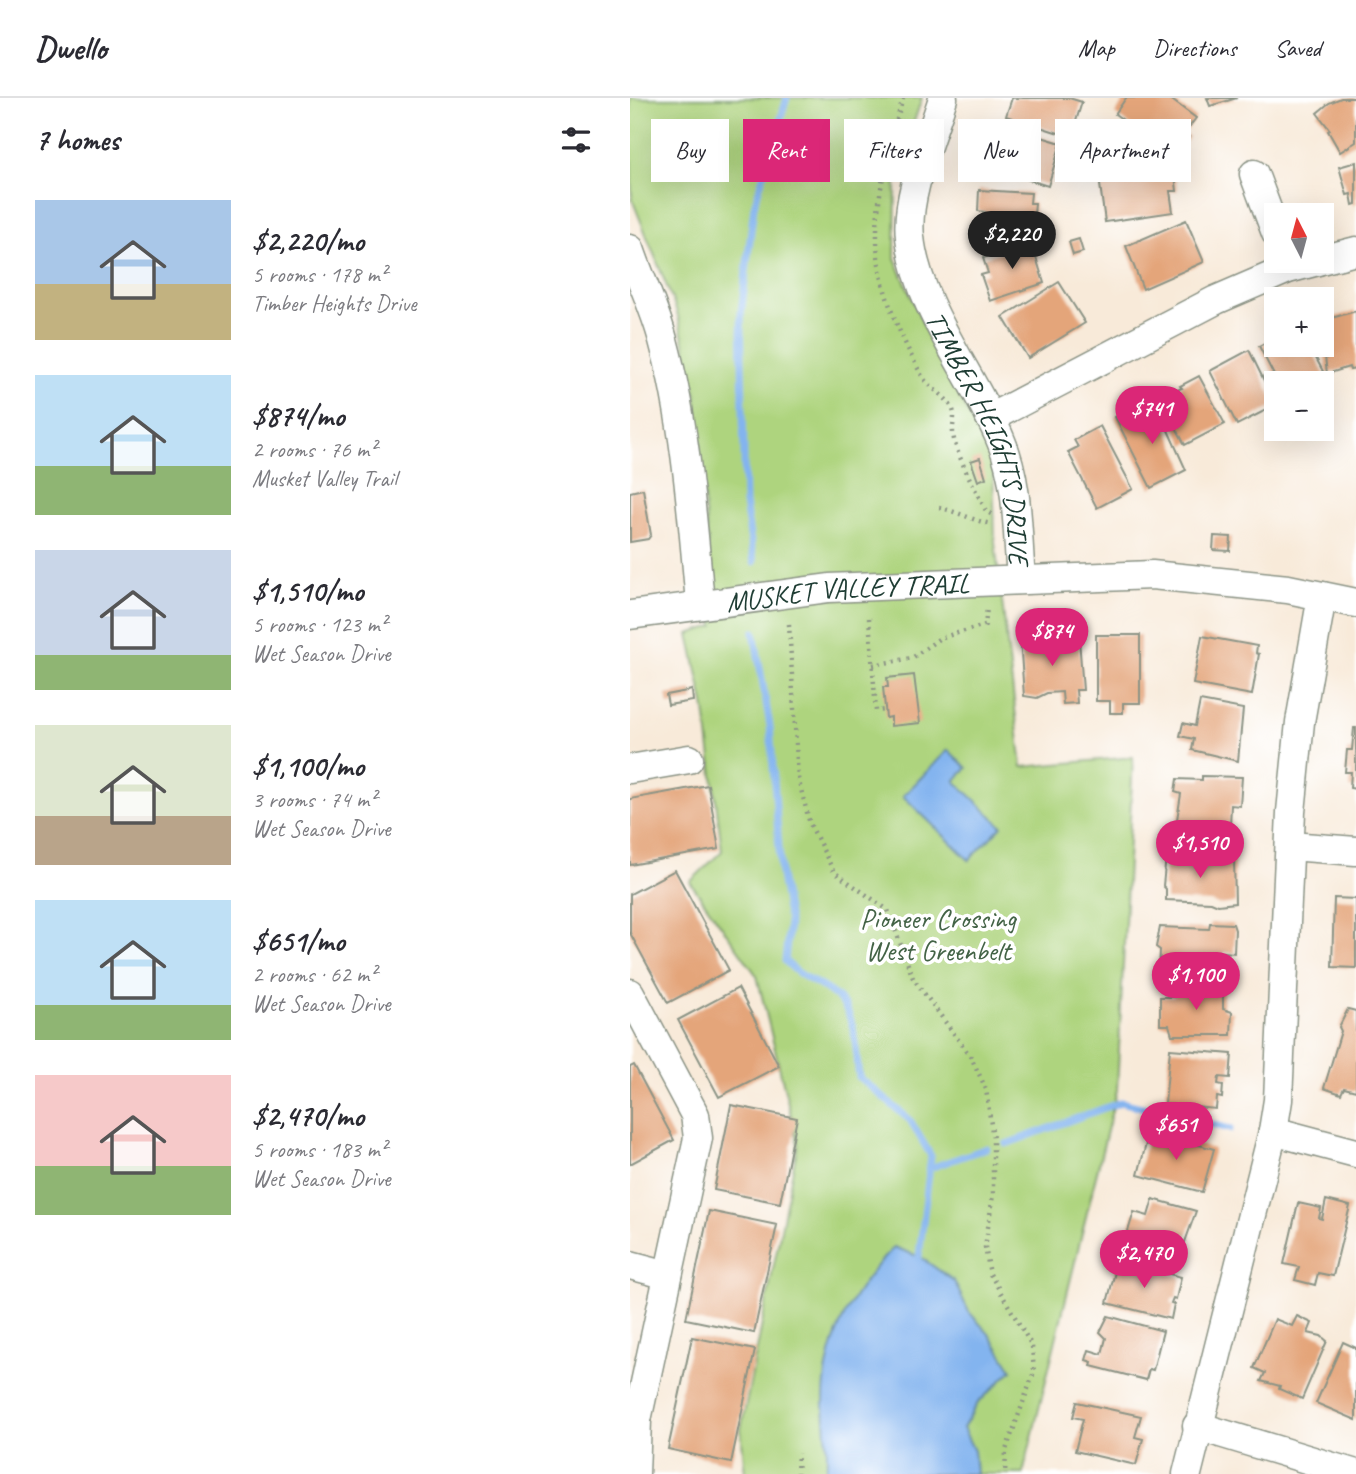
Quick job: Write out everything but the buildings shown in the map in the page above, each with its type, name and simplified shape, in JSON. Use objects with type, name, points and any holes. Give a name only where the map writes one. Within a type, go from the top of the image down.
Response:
[{"type":"street","name":"TIMBER HEIGHTS DRIVE","points":[[943,98],[912,201],[909,237],[918,273],[950,343],[990,418],[1011,471],[1021,578]]},
{"type":"street","points":[[1254,174],[1265,203]]},
{"type":"street","points":[[1334,256],[1356,251]]},
{"type":"street","points":[[631,258],[662,337],[671,375],[681,427],[700,603]]},
{"type":"street","points":[[990,418],[1270,273]]},
{"type":"street","name":"MUSKET VALLEY TRAIL","points":[[630,615],[700,603],[829,588],[1021,578],[1152,575],[1288,589],[1356,603]]},
{"type":"street","points":[[1186,1474],[1273,1131],[1278,1100],[1290,846],[1300,722],[1322,596]]},
{"type":"street","points":[[630,769],[689,759]]},
{"type":"street","points":[[1290,846],[1356,850]]},
{"type":"street","points":[[630,993],[695,1115],[698,1138],[637,1420],[635,1474]]},
{"type":"street","points":[[1273,1131],[1356,1153]]},
{"type":"street","points":[[630,1265],[668,1275]]},
{"type":"street","points":[[1197,1426],[1356,1474]]},
{"type":"path","points":[[939,508],[958,511],[968,518],[992,524]]},
{"type":"path","points":[[873,665],[912,658],[940,638],[985,625],[987,608]]},
{"type":"path","points":[[869,618],[876,711],[885,710]]},
{"type":"path","points":[[789,624],[798,778],[810,824],[834,872],[888,910],[913,978],[971,1057],[986,1089],[993,1139],[993,1195],[985,1247],[990,1274],[1032,1346],[1034,1372],[1006,1450],[1005,1474]]},
{"type":"path","points":[[797,1474],[798,1453]]},
{"type":"green space","name":"Pioneer Crossing West Greenbelt","points":[[630,98],[922,98],[915,119],[844,119],[844,182],[896,182],[895,258],[933,348],[993,460],[995,543],[1022,767],[1133,757],[1117,1090],[1023,1474],[745,1474],[741,1429],[798,1144],[757,976],[690,882],[722,851],[705,709],[689,634],[714,626],[696,395],[677,312],[632,199]]},
{"type":"water","points":[[948,750],[967,768],[955,781],[1002,826],[969,860],[903,796]]},
{"type":"water","points":[[894,1247],[920,1257],[954,1281],[969,1312],[990,1335],[1012,1370],[978,1403],[963,1428],[974,1451],[976,1474],[826,1474],[825,1382],[835,1339],[865,1281]]},
{"type":"waterway","points":[[754,562],[745,503],[741,314],[754,206],[787,98]]},
{"type":"waterway","points":[[754,632],[770,726],[781,875],[789,922],[785,961],[839,999],[854,1030],[859,1077],[910,1120],[931,1156],[918,1264]]},
{"type":"waterway","points":[[1006,1144],[1121,1102],[1230,1129]]},
{"type":"waterway","points":[[930,1168],[987,1148]]}]
